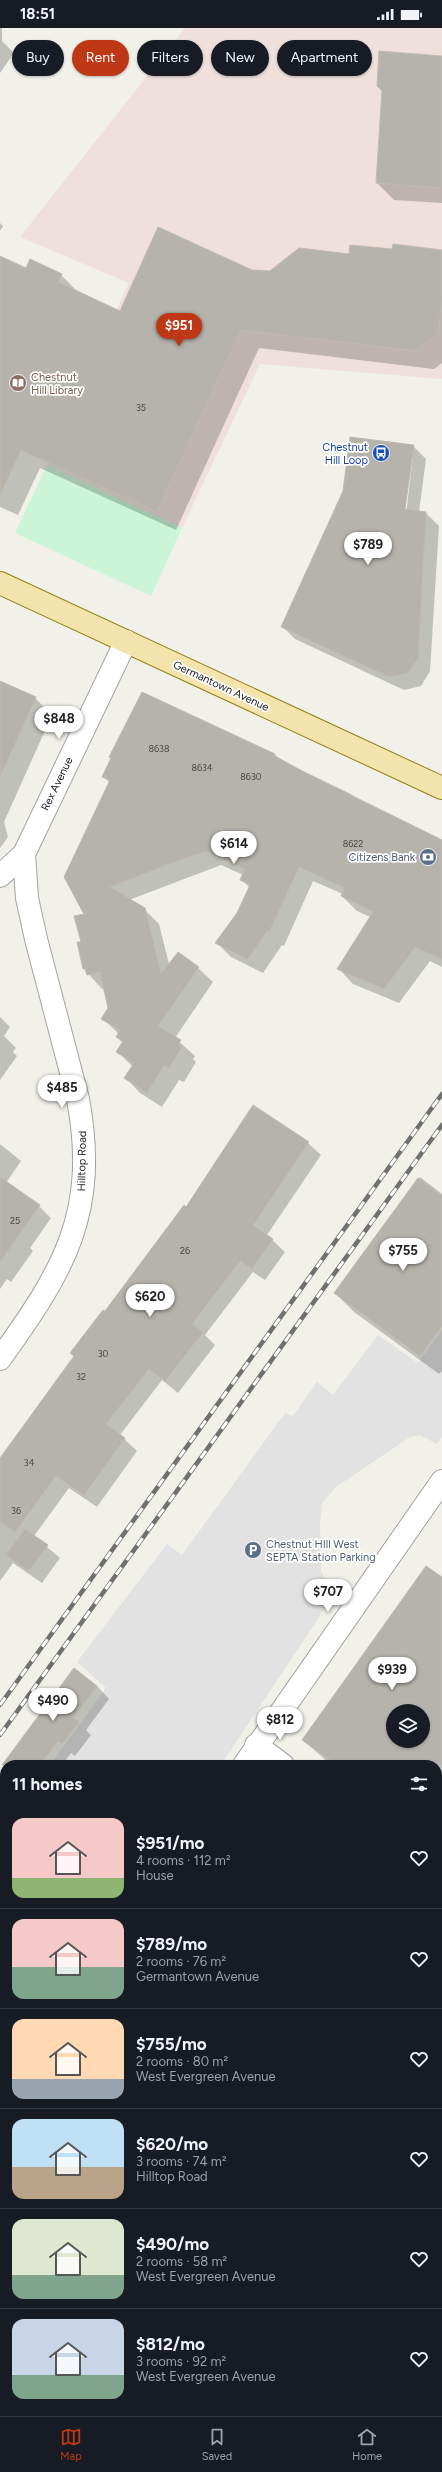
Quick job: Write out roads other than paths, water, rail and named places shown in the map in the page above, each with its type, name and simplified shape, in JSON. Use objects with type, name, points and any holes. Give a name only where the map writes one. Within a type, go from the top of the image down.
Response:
[{"type":"main road","name":"Germantown Avenue","points":[[0,583],[442,788]]},
{"type":"street","name":"Rex Avenue","points":[[0,876],[24,854],[126,641]]},
{"type":"street","name":"Hilltop Road","points":[[0,1358],[36,1309],[57,1273],[72,1239],[84,1182],[82,1120],[33,925],[26,890],[24,854]]},
{"type":"street","points":[[247,1760],[256,1745],[442,1481]]},
{"type":"street","points":[[256,1745],[276,1760]]},
{"type":"railway","points":[[0,1705],[442,1094]]},
{"type":"railway","points":[[0,1735],[442,1125]]},
{"type":"place","name":"Chestnut Hill Library","points":[[18,383]]},
{"type":"place","name":"Chestnut Hill Loop","points":[[381,453]]},
{"type":"place","name":"Citizens Bank","points":[[428,857]]},
{"type":"place","name":"Chestnut HIll West SEPTA Station Parking","points":[[253,1550]]}]
